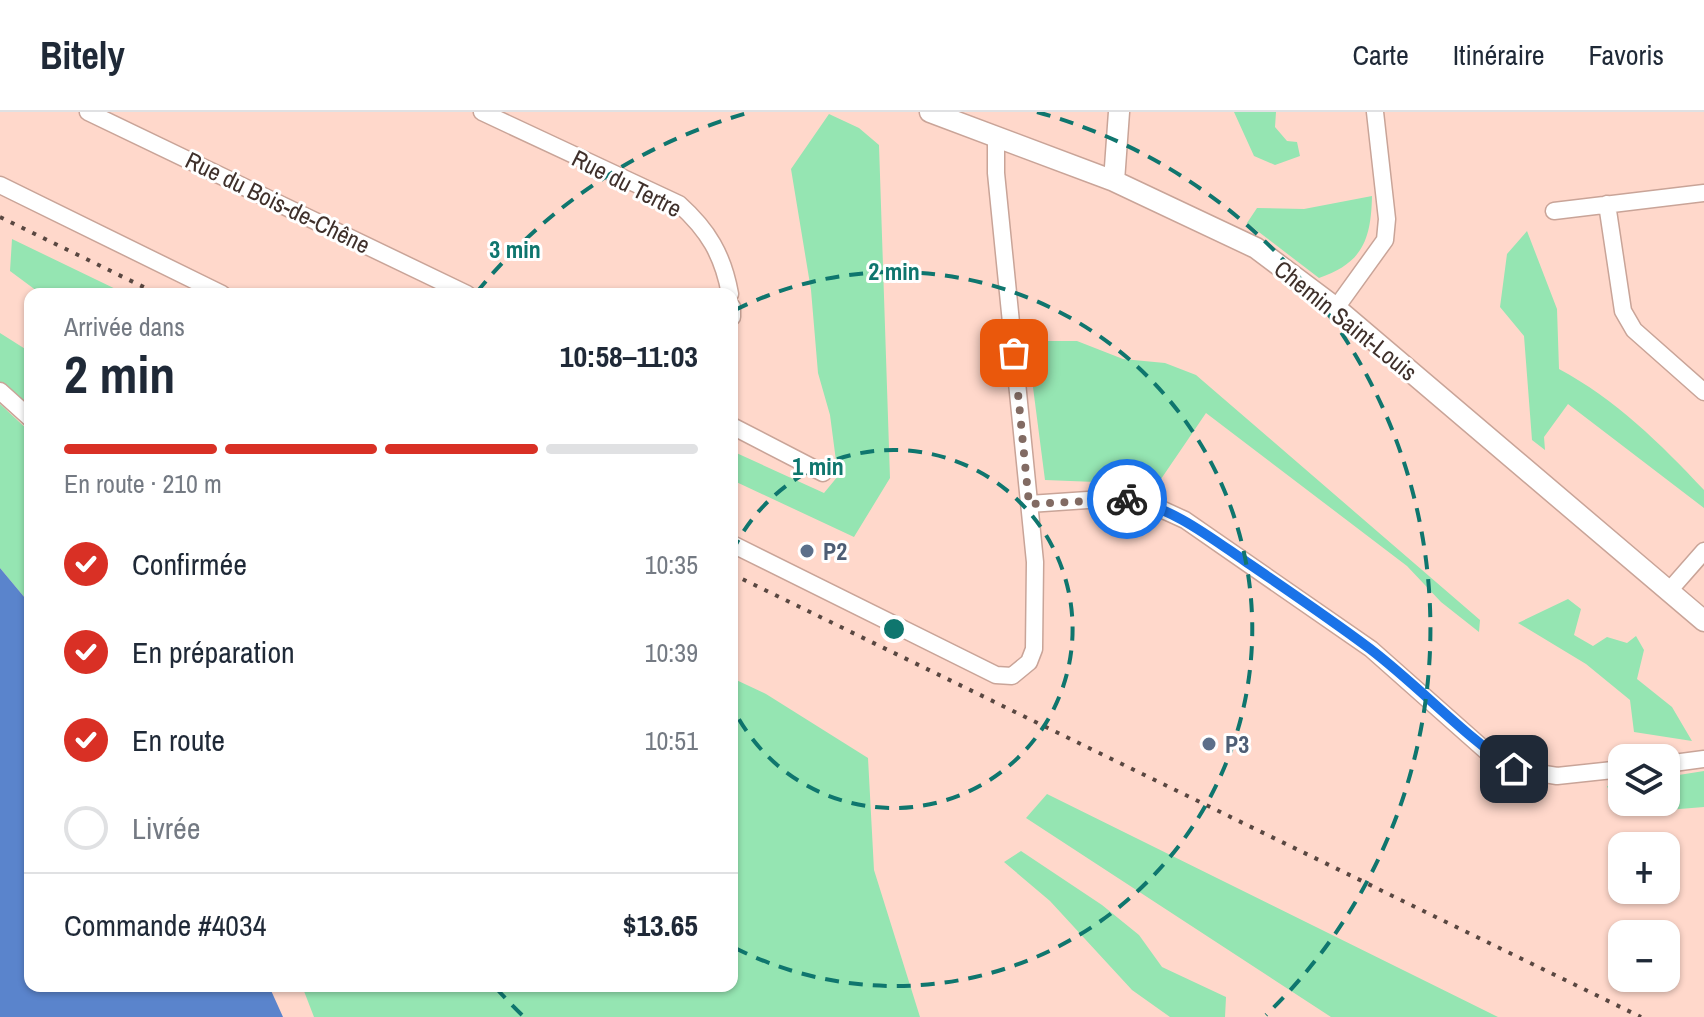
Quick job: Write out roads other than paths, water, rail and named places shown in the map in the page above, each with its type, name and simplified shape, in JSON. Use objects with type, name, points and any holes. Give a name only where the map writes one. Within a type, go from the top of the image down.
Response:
[{"type":"street","name":"Rue du Bois-de-Chêne","points":[[88,112],[455,288]]},
{"type":"street","name":"Rue du Tertre","points":[[482,112],[679,204],[701,224],[719,249],[729,288]]},
{"type":"street","name":"Chemin Saint-Louis","points":[[930,112],[1114,181],[1256,248],[1336,308],[1704,621]]},
{"type":"street","points":[[1114,181],[1119,112]]},
{"type":"street","points":[[1336,308],[1385,240],[1387,219],[1375,112]]},
{"type":"street","points":[[738,547],[996,675],[1012,676],[1029,662],[1036,632],[1029,504],[996,173],[996,139]]},
{"type":"street","points":[[0,185],[210,288]]},
{"type":"street","points":[[1554,211],[1704,193]]},
{"type":"street","points":[[1607,204],[1623,311],[1634,330],[1704,392]]},
{"type":"street","points":[[0,391],[24,413]]},
{"type":"street","points":[[738,429],[823,473]]},
{"type":"street","points":[[1029,504],[1117,498],[1150,504],[1185,520],[1371,649],[1486,751],[1514,769],[1557,776],[1608,771]]},
{"type":"street","points":[[1668,592],[1704,551]]},
{"type":"street","points":[[1680,762],[1704,759]]},
{"type":"water","points":[[0,568],[24,597],[24,992],[272,992],[283,1017],[0,1017]]},
{"type":"railway","points":[[0,217],[146,288]]},
{"type":"railway","points":[[738,577],[1641,1017]]},
{"type":"place","name":"P2","points":[[807,551]]},
{"type":"place","name":"P3","points":[[1209,744]]}]
